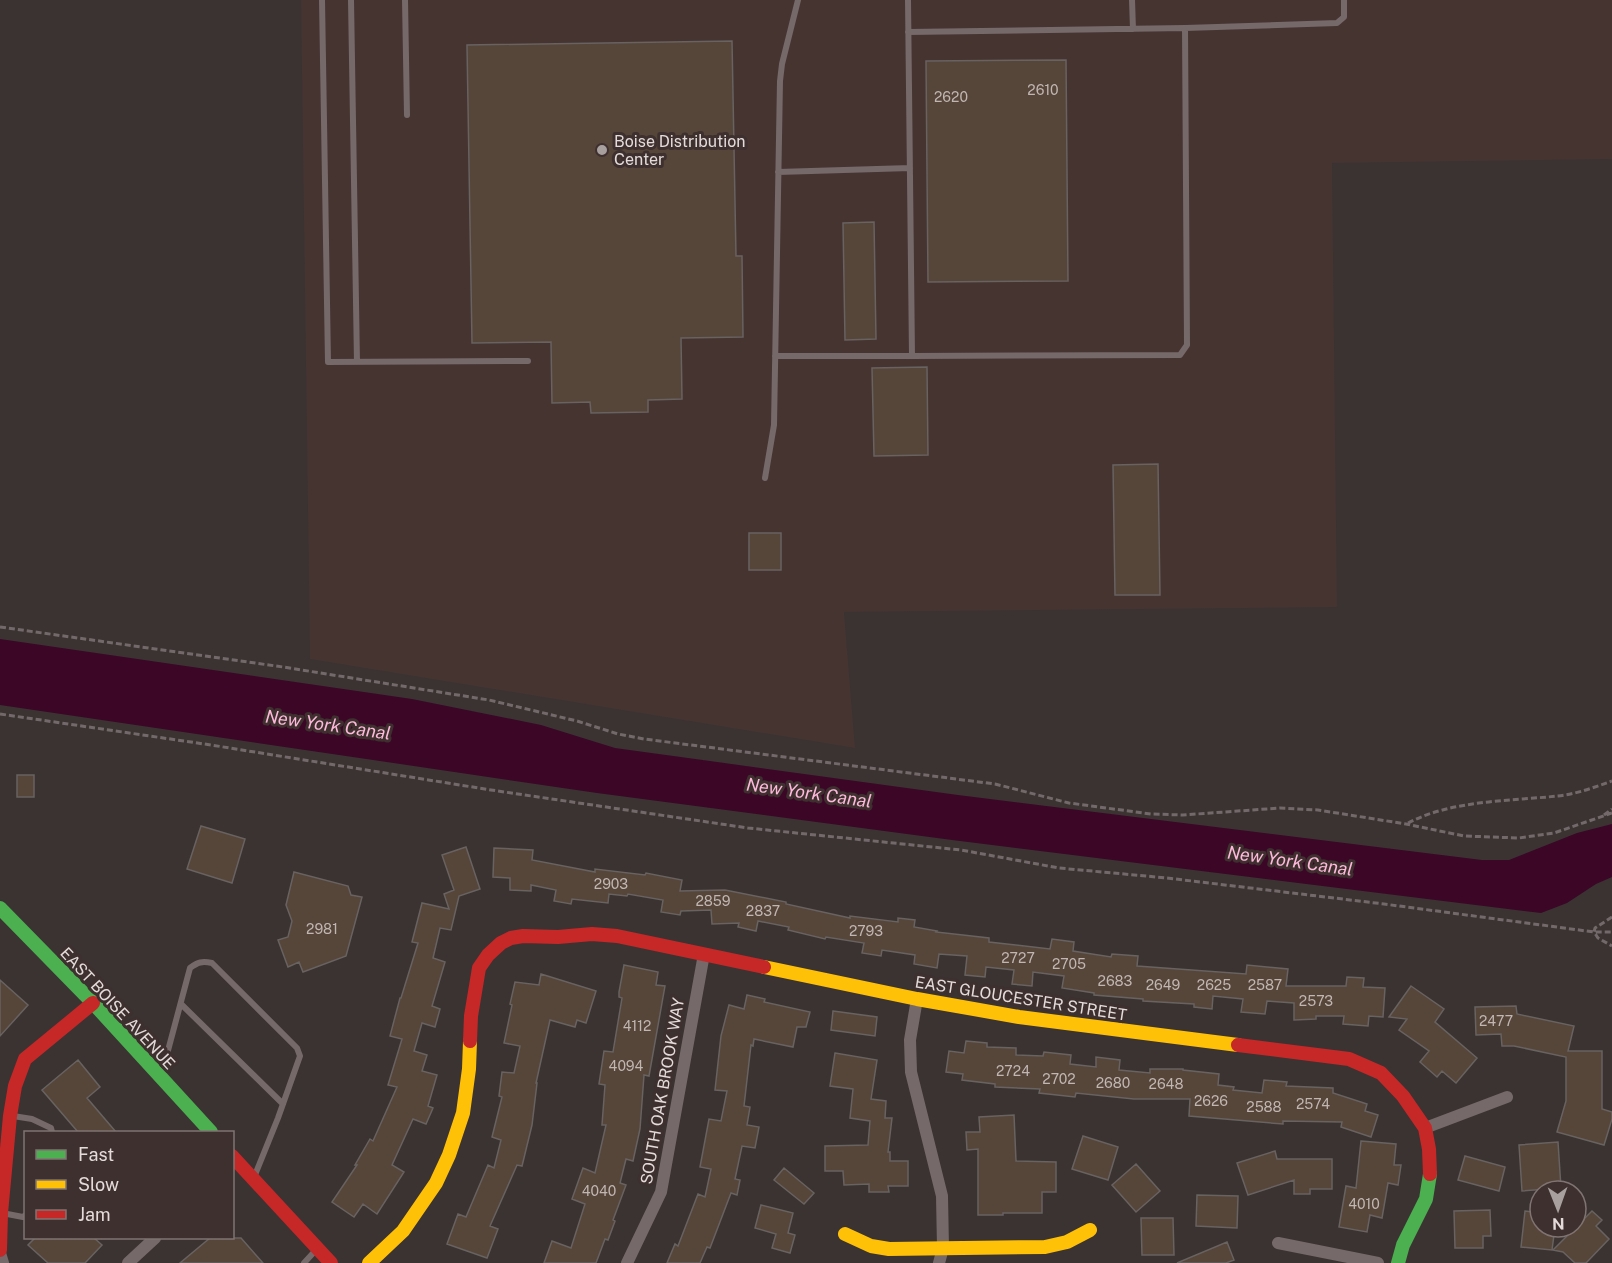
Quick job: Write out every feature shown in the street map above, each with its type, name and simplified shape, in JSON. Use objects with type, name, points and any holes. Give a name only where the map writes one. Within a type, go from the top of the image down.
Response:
[{"type":"street","name":"EAST BOISE AVENUE","points":[[0,908],[93,1003],[210,1131]]},
{"type":"street","name":"EAST GLOUCESTER STREET","points":[[369,1263],[403,1231],[436,1183],[449,1155],[463,1113],[469,1069],[471,1016],[479,968],[488,955],[501,943],[523,936],[558,937],[592,934],[617,936],[917,999],[1019,1017],[1349,1059],[1381,1073],[1403,1096],[1425,1128]]},
{"type":"street","name":"SOUTH OAK BROOK WAY","points":[[627,1263],[661,1192],[704,954]]},
{"type":"street","points":[[917,999],[910,1040],[910,1072],[942,1196],[943,1248],[939,1263]]},
{"type":"street","points":[[3,1263],[0,1252],[1,1213],[15,1086],[25,1059],[93,1003]]},
{"type":"street","points":[[1398,1263],[1402,1245],[1426,1199],[1430,1173],[1425,1128],[1507,1097]]},
{"type":"street","points":[[234,1160],[331,1263]]},
{"type":"street","points":[[845,1234],[871,1246],[889,1249],[1045,1247],[1067,1242],[1090,1230]]},
{"type":"street","points":[[128,1263],[154,1239]]},
{"type":"street","points":[[1278,1243],[1378,1263]]},
{"type":"lane","points":[[322,0],[328,362],[528,361]]},
{"type":"lane","points":[[351,0],[357,362]]},
{"type":"lane","points":[[405,0],[407,115]]},
{"type":"lane","points":[[765,478],[774,425],[780,81],[798,0]]},
{"type":"lane","points":[[908,0],[912,356]]},
{"type":"lane","points":[[1132,0],[1133,28]]},
{"type":"lane","points":[[908,32],[1185,28],[1337,23],[1344,17],[1344,0]]},
{"type":"lane","points":[[775,356],[1180,355],[1187,345],[1185,28]]},
{"type":"lane","points":[[778,172],[910,168]]},
{"type":"lane","points":[[161,1078],[190,968],[204,961],[212,963],[297,1048],[300,1056],[254,1179]]},
{"type":"lane","points":[[181,1004],[283,1104]]},
{"type":"lane","points":[[10,1116],[32,1119],[51,1128],[52,1131]]},
{"type":"lane","points":[[1,1213],[24,1216]]},
{"type":"lane","points":[[304,1263],[318,1249]]},
{"type":"path","points":[[0,627],[489,700],[644,739],[995,784],[1069,803],[1151,814],[1183,815],[1280,808],[1318,810],[1464,836],[1519,838],[1554,833],[1612,813]]},
{"type":"path","points":[[0,714],[748,828],[961,850],[1059,868],[1236,886],[1594,932],[1612,932]]},
{"type":"path","points":[[1406,824],[1415,819],[1482,802],[1560,796],[1612,781]]},
{"type":"path","points":[[1602,816],[1612,809]]},
{"type":"path","points":[[1594,932],[1595,928],[1612,916]]},
{"type":"path","points":[[1594,932],[1604,943],[1612,946]]},
{"type":"shaded area","points":[[301,0],[1612,0],[1612,159],[1332,163],[1337,607],[844,612],[855,748],[310,659]]},
{"type":"water","name":"New York Canal","points":[[0,639],[412,699],[541,725],[615,748],[958,795],[1482,860],[1509,860],[1577,833],[1612,824],[1612,877],[1596,884],[1567,903],[1541,913],[952,840],[597,793],[0,705]]},
{"type":"building","name":"Boise Distribution Center","points":[[732,41],[736,256],[742,256],[743,337],[681,338],[682,399],[648,400],[648,412],[591,413],[590,402],[552,403],[551,342],[472,343],[467,45]]},
{"type":"building","points":[[1066,60],[1068,281],[928,282],[926,61]]},
{"type":"building","points":[[874,222],[876,339],[845,340],[843,223]]},
{"type":"building","points":[[927,367],[928,455],[874,456],[872,368]]},
{"type":"building","points":[[1158,464],[1160,595],[1115,595],[1113,465]]},
{"type":"building","points":[[749,533],[781,533],[781,570],[749,570]]},
{"type":"building","points":[[17,775],[34,775],[34,797],[17,797]]},
{"type":"building","points":[[201,826],[245,839],[232,883],[187,869]]},
{"type":"building","points":[[466,847],[480,889],[459,896],[451,930],[440,928],[433,958],[445,962],[432,1006],[440,1009],[435,1027],[422,1023],[414,1051],[427,1055],[422,1071],[437,1075],[428,1106],[433,1108],[426,1124],[413,1119],[392,1165],[404,1172],[377,1214],[363,1204],[354,1217],[332,1202],[357,1165],[355,1165],[370,1139],[373,1141],[397,1087],[388,1085],[402,1039],[390,1036],[418,943],[412,942],[422,903],[449,909],[444,894],[454,890],[442,855]]},
{"type":"building","points":[[494,848],[533,850],[532,860],[595,872],[595,869],[645,875],[646,873],[682,880],[680,891],[725,890],[850,918],[850,916],[898,922],[898,918],[915,920],[914,927],[989,938],[989,942],[1050,949],[1052,939],[1074,942],[1073,951],[1111,957],[1112,954],[1138,956],[1137,966],[1246,974],[1247,965],[1288,969],[1286,986],[1346,986],[1347,977],[1364,978],[1363,987],[1385,988],[1383,1017],[1369,1016],[1368,1026],[1343,1024],[1344,1016],[1316,1016],[1316,1019],[1294,1020],[1294,1003],[1267,1001],[1265,1014],[1241,1012],[1243,999],[1213,996],[1212,1009],[1194,1007],[1194,1004],[1094,995],[1094,993],[1062,988],[1064,976],[1033,972],[1032,986],[1012,984],[1014,970],[986,967],[985,977],[965,975],[967,956],[939,954],[937,968],[914,964],[915,955],[882,950],[881,956],[862,953],[864,943],[826,937],[825,939],[788,930],[789,927],[758,921],[756,931],[738,927],[739,923],[712,924],[711,910],[681,911],[680,915],[661,912],[663,900],[628,894],[627,896],[609,894],[608,903],[572,899],[571,904],[554,901],[556,890],[531,885],[531,891],[510,890],[510,878],[493,877]]},
{"type":"building","points":[[294,872],[348,886],[351,895],[362,897],[346,956],[303,972],[299,962],[288,967],[278,940],[288,937],[292,921],[286,905]]},
{"type":"building","points":[[624,965],[658,972],[656,985],[665,986],[649,1076],[644,1075],[640,1129],[633,1161],[626,1159],[620,1183],[626,1185],[608,1240],[605,1239],[596,1263],[544,1263],[552,1241],[571,1248],[585,1204],[572,1199],[583,1168],[595,1173],[606,1125],[602,1125],[605,1085],[599,1084],[604,1051],[613,1052],[622,998],[619,997],[619,992]]},
{"type":"building","points":[[541,974],[596,991],[586,1023],[577,1020],[575,1027],[550,1020],[536,1083],[532,1125],[522,1166],[517,1165],[490,1226],[498,1229],[487,1258],[447,1244],[458,1214],[466,1217],[488,1165],[494,1168],[501,1140],[492,1137],[502,1097],[499,1096],[502,1072],[514,1073],[520,1046],[504,1043],[515,982],[539,985]]},
{"type":"building","points":[[0,980],[28,1005],[0,1036]]},
{"type":"building","points":[[1411,986],[1444,1009],[1435,1022],[1477,1058],[1456,1083],[1442,1071],[1437,1077],[1420,1062],[1429,1051],[1399,1030],[1407,1019],[1389,1017]]},
{"type":"building","points":[[747,995],[765,999],[764,1002],[810,1012],[806,1027],[797,1027],[793,1047],[754,1039],[753,1046],[751,1045],[744,1106],[750,1107],[747,1125],[759,1127],[755,1148],[742,1146],[735,1179],[740,1180],[737,1195],[731,1193],[710,1248],[707,1247],[700,1263],[667,1263],[675,1244],[678,1246],[698,1194],[705,1197],[711,1169],[700,1167],[709,1119],[721,1121],[727,1091],[715,1090],[721,1036],[729,1005],[744,1009]]},
{"type":"building","points":[[1516,1006],[1517,1014],[1574,1026],[1568,1051],[1602,1051],[1602,1109],[1612,1112],[1604,1145],[1557,1132],[1566,1101],[1566,1057],[1514,1046],[1502,1046],[1501,1034],[1476,1035],[1475,1007]]},
{"type":"building","points":[[833,1011],[877,1017],[875,1036],[831,1030]]},
{"type":"building","points":[[966,1041],[987,1043],[987,1047],[1016,1048],[1016,1055],[1043,1056],[1044,1052],[1071,1055],[1070,1064],[1096,1067],[1096,1057],[1120,1060],[1119,1070],[1150,1073],[1150,1069],[1183,1069],[1219,1074],[1218,1085],[1234,1087],[1233,1090],[1262,1093],[1264,1080],[1287,1082],[1286,1086],[1333,1088],[1333,1093],[1367,1104],[1365,1111],[1378,1115],[1371,1137],[1341,1127],[1342,1122],[1283,1121],[1283,1124],[1189,1116],[1190,1099],[1134,1099],[1076,1093],[1075,1097],[1039,1093],[1040,1089],[995,1087],[995,1084],[962,1080],[963,1074],[946,1072],[949,1051],[964,1053]]},
{"type":"building","points":[[835,1053],[877,1060],[871,1099],[886,1101],[885,1118],[892,1118],[888,1152],[890,1152],[890,1161],[908,1161],[908,1186],[888,1186],[889,1192],[869,1192],[869,1184],[844,1185],[843,1171],[825,1171],[825,1146],[868,1145],[870,1121],[850,1118],[853,1089],[830,1086]]},
{"type":"building","points":[[78,1060],[100,1087],[87,1098],[115,1131],[77,1131],[42,1090]]},
{"type":"building","points":[[1014,1115],[1016,1161],[1056,1162],[1056,1192],[1042,1192],[1042,1213],[978,1215],[978,1149],[967,1150],[966,1132],[980,1132],[979,1117]]},
{"type":"building","points":[[1083,1136],[1118,1147],[1108,1180],[1072,1169]]},
{"type":"building","points":[[1361,1141],[1396,1144],[1394,1165],[1401,1165],[1398,1185],[1388,1183],[1382,1218],[1370,1215],[1367,1232],[1339,1227],[1346,1186],[1356,1188]]},
{"type":"building","points":[[1558,1142],[1560,1179],[1528,1179],[1528,1191],[1522,1191],[1519,1145]]},
{"type":"building","points":[[1275,1151],[1277,1159],[1332,1159],[1332,1189],[1310,1189],[1310,1194],[1294,1194],[1294,1180],[1248,1195],[1237,1163]]},
{"type":"building","points":[[1465,1156],[1505,1167],[1499,1191],[1458,1180]]},
{"type":"building","points":[[1136,1164],[1160,1191],[1136,1212],[1112,1185]]},
{"type":"building","points":[[784,1168],[814,1193],[804,1204],[774,1180]]},
{"type":"building","points":[[1197,1195],[1238,1196],[1237,1228],[1196,1226]]},
{"type":"building","points":[[761,1205],[793,1213],[788,1233],[795,1235],[790,1253],[772,1248],[776,1234],[755,1228]]},
{"type":"building","points":[[1490,1210],[1491,1236],[1483,1236],[1483,1248],[1455,1248],[1454,1211]]},
{"type":"building","points":[[1525,1211],[1528,1211],[1528,1239],[1553,1239],[1552,1250],[1521,1247]]},
{"type":"building","points":[[1592,1211],[1602,1220],[1596,1226],[1609,1239],[1586,1263],[1575,1263],[1563,1252],[1553,1250],[1564,1239],[1588,1239],[1588,1215]]},
{"type":"building","points":[[1141,1218],[1173,1218],[1174,1255],[1142,1255]]},
{"type":"building","points":[[241,1238],[263,1263],[180,1263],[209,1239]]},
{"type":"building","points":[[34,1239],[95,1239],[102,1245],[85,1263],[48,1263],[28,1245]]},
{"type":"building","points":[[1227,1242],[1234,1260],[1226,1263],[1177,1263]]},
{"type":"traffic: fast","points":[[0,908],[93,1003],[210,1131]]},
{"type":"traffic: fast","points":[[1398,1263],[1403,1245],[1426,1199],[1430,1174]]},
{"type":"traffic: slow","points":[[764,967],[917,999],[1019,1017],[1238,1045]]},
{"type":"traffic: slow","points":[[369,1263],[403,1231],[436,1183],[449,1155],[463,1113],[470,1041]]},
{"type":"traffic: slow","points":[[845,1234],[871,1246],[889,1249],[1045,1247],[1067,1242],[1090,1230]]},
{"type":"traffic: jam","points":[[470,1041],[471,1016],[479,968],[488,955],[501,943],[511,938],[592,934],[617,936],[764,967]]},
{"type":"traffic: jam","points":[[0,1250],[10,1116],[15,1086],[25,1059],[93,1003]]},
{"type":"traffic: jam","points":[[1238,1045],[1349,1059],[1381,1073],[1403,1096],[1425,1128],[1430,1174]]},
{"type":"traffic: jam","points":[[234,1158],[331,1263]]},
{"type":"place","name":"Boise Distribution Center","points":[[602,150]]}]
